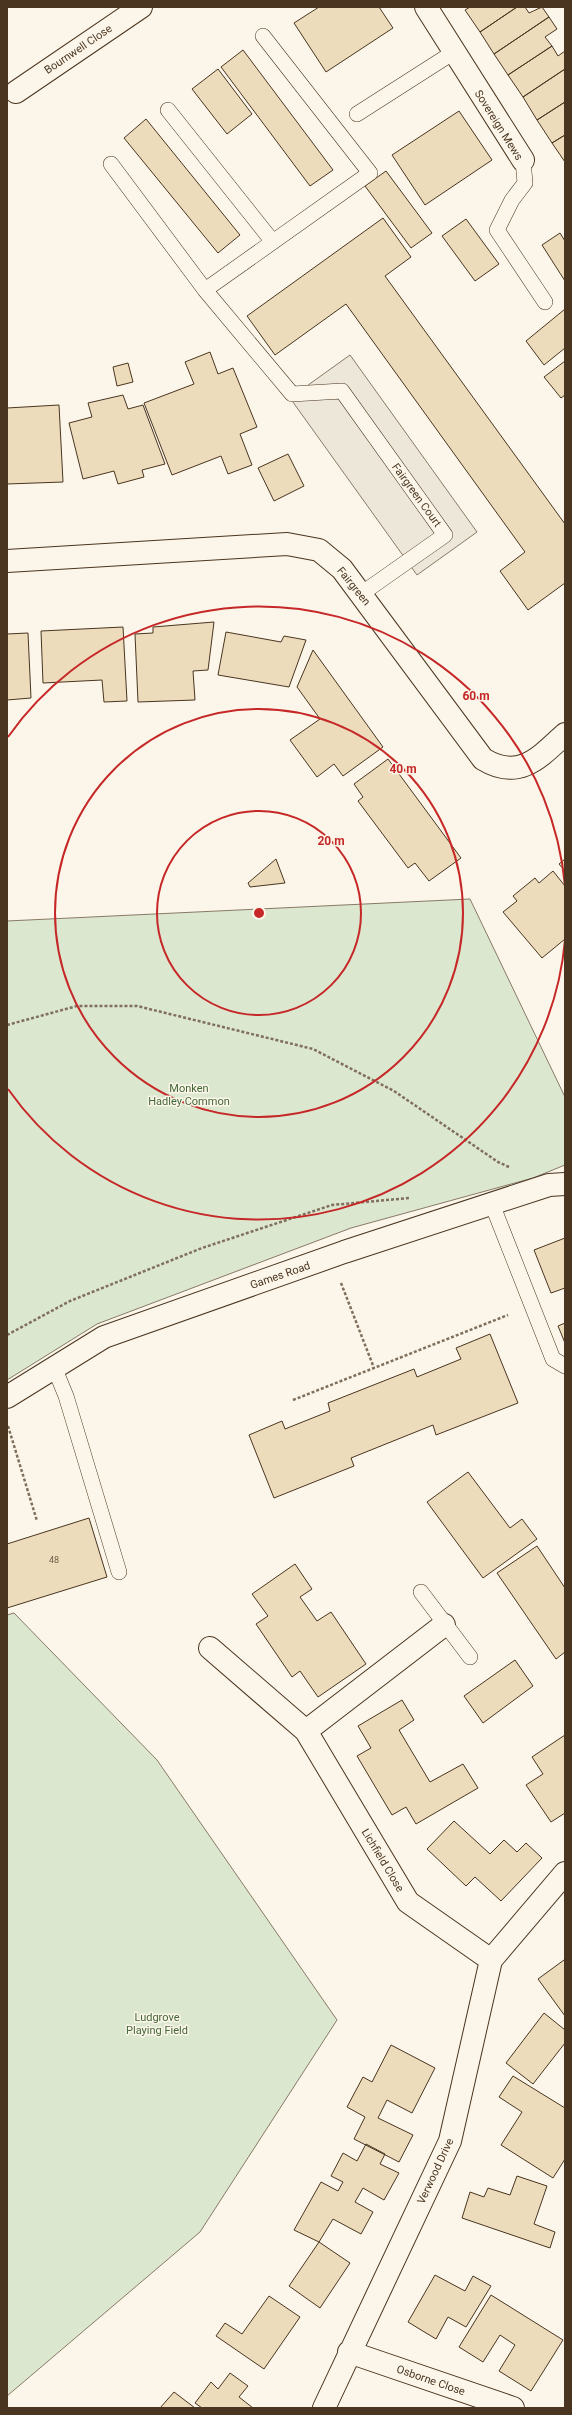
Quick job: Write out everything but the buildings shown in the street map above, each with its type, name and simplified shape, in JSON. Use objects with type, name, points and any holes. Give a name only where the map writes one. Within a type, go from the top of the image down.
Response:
[{"type":"street","name":"Bournwell Close","points":[[16,92],[141,7]]},
{"type":"street","name":"Sovereign Mews","points":[[426,7],[523,160]]},
{"type":"street","name":"Fairgreen","points":[[7,561],[287,544],[319,550],[342,569],[483,759],[496,767],[511,768],[531,763],[565,734]]},
{"type":"street","name":"Games Road","points":[[7,1396],[104,1337],[331,1257],[492,1204],[557,1185]]},
{"type":"street","points":[[306,1731],[444,1625]]},
{"type":"street","name":"Lichfield Close","points":[[210,1648],[306,1731],[408,1902],[491,1960]]},
{"type":"street","name":"Verwood Drive","points":[[324,2408],[349,2352],[450,2142],[491,1960],[565,1873]]},
{"type":"street","name":"Osborne Close","points":[[349,2352],[513,2408]]},
{"type":"lane","points":[[111,164],[205,290],[370,173],[263,36]]},
{"type":"lane","points":[[358,114],[454,52]]},
{"type":"lane","points":[[168,110],[273,242]]},
{"type":"lane","name":"Sovereign Mews","points":[[523,160],[525,183],[512,200],[497,230],[545,302]]},
{"type":"lane","name":"Fairgreen Court","points":[[205,290],[292,394],[342,391],[445,535],[361,594]]},
{"type":"lane","points":[[492,1204],[533,1304],[553,1359],[565,1366]]},
{"type":"lane","points":[[54,1367],[66,1396],[118,1572]]},
{"type":"lane","points":[[421,1592],[444,1625],[470,1657]]},
{"type":"path","points":[[7,1025],[77,1006],[137,1006],[313,1049],[394,1091],[498,1162],[557,1185]]},
{"type":"path","points":[[7,1335],[70,1302],[202,1248],[332,1205],[417,1197]]},
{"type":"path","points":[[331,1257],[374,1368]]},
{"type":"path","points":[[292,1400],[533,1304]]},
{"type":"path","points":[[7,1423],[37,1521]]},
{"type":"green space","name":"Monken Hadley Common","points":[[470,899],[565,1097],[565,1165],[533,1178],[351,1228],[97,1324],[7,1380],[7,921]]},
{"type":"green space","name":"Ludgrove Playing Field","points":[[14,1613],[157,1760],[337,2020],[200,2232],[7,2396],[7,1615]]},
{"type":"shaded area","points":[[350,355],[477,532],[417,575],[290,398]]}]
